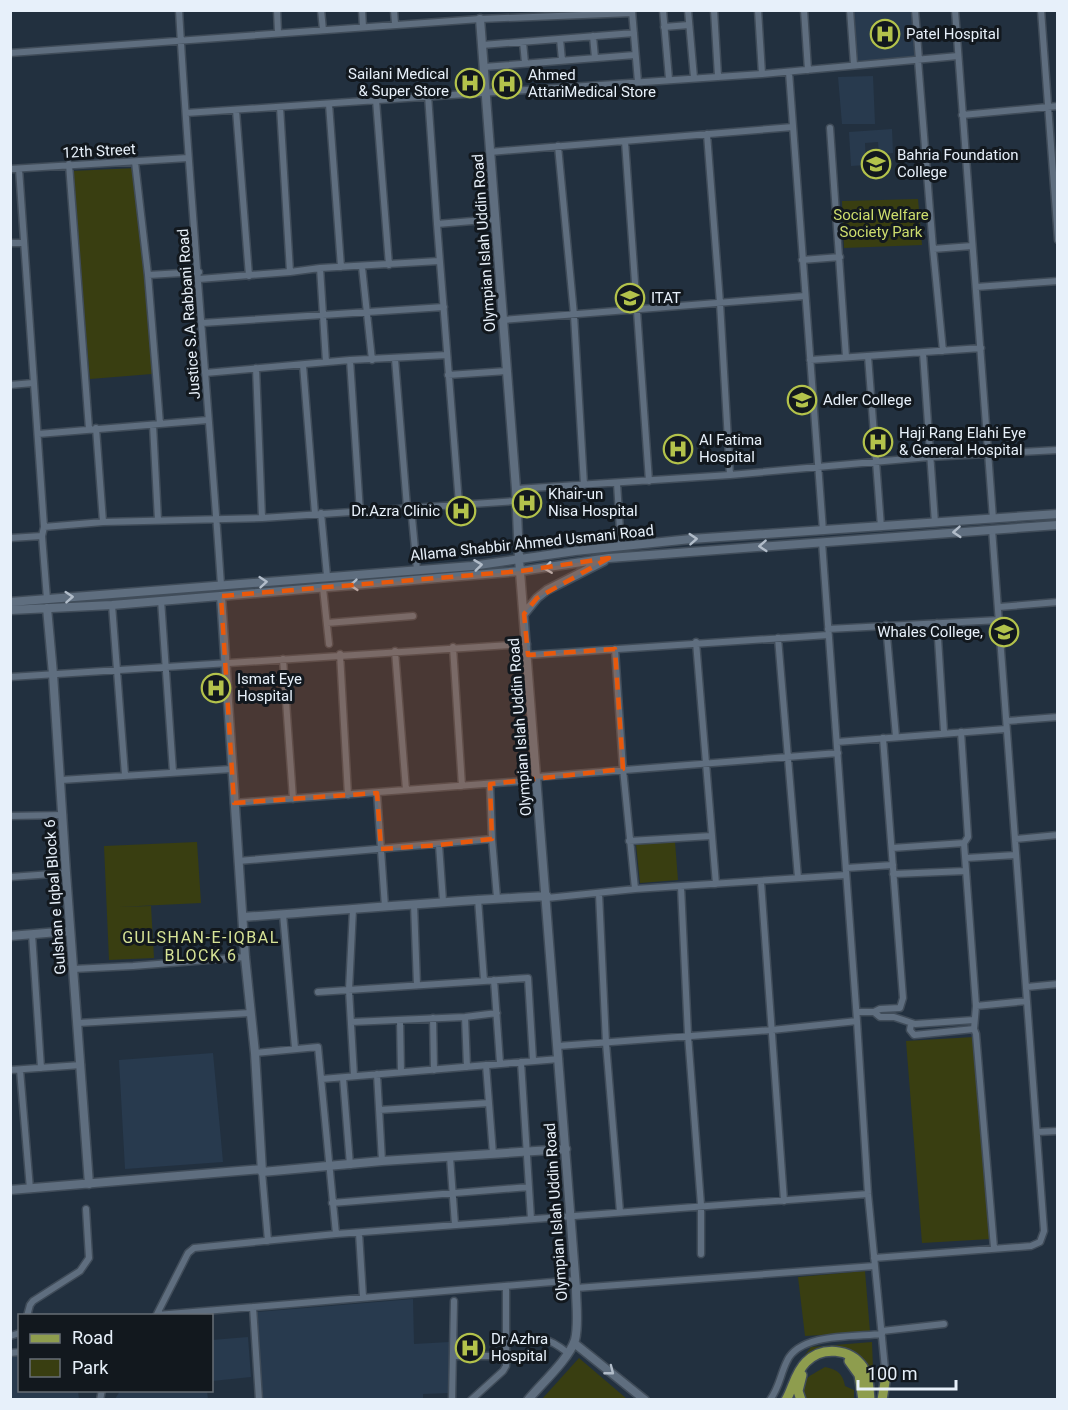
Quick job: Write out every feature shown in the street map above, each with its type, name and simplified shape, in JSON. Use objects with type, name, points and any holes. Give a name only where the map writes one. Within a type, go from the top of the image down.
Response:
[{"type":"main road","points":[[786,1400],[803,1365],[817,1354],[826,1351],[842,1352],[857,1360],[863,1367],[870,1400]]},
{"type":"main road","points":[[801,1400],[798,1391],[803,1373],[816,1359],[832,1356],[846,1359],[856,1368],[865,1383],[863,1400]]},
{"type":"main road","points":[[882,1400],[886,1376]]},
{"type":"street","name":"Justice S.A Rabbani Road","points":[[179,10],[188,158],[199,276],[221,585]]},
{"type":"street","points":[[277,10],[278,33]]},
{"type":"street","points":[[321,10],[323,30]]},
{"type":"street","points":[[362,10],[363,27]]},
{"type":"street","points":[[394,10],[395,24]]},
{"type":"street","points":[[663,10],[669,79]]},
{"type":"street","points":[[688,10],[694,78]]},
{"type":"street","points":[[714,10],[718,76]]},
{"type":"street","points":[[758,10],[762,74]]},
{"type":"street","points":[[804,10],[808,70]]},
{"type":"street","points":[[850,10],[854,65]]},
{"type":"street","points":[[915,10],[943,351]]},
{"type":"street","points":[[955,10],[993,519]]},
{"type":"street","points":[[1041,10],[1058,240]]},
{"type":"street","points":[[10,53],[363,27],[480,15],[632,12],[638,82]]},
{"type":"street","name":"Olympian Islah Uddin Road","points":[[480,15],[516,489],[519,559],[576,1284],[574,1343]]},
{"type":"street","points":[[664,27],[689,25]]},
{"type":"street","points":[[482,45],[634,33]]},
{"type":"street","points":[[593,36],[595,58]]},
{"type":"street","points":[[560,39],[562,60]]},
{"type":"street","points":[[523,42],[525,63]]},
{"type":"street","points":[[484,67],[635,55]]},
{"type":"street","points":[[186,113],[762,74],[957,56]]},
{"type":"street","points":[[789,72],[824,531]]},
{"type":"street","points":[[428,95],[459,504]]},
{"type":"street","points":[[376,100],[388,265]]},
{"type":"street","points":[[329,104],[340,267]]},
{"type":"street","points":[[962,115],[1058,106]]},
{"type":"street","points":[[280,107],[290,272]]},
{"type":"street","points":[[236,110],[249,276]]},
{"type":"street","points":[[490,152],[793,127]]},
{"type":"street","points":[[830,128],[846,357]]},
{"type":"street","points":[[706,134],[720,303],[730,475]]},
{"type":"street","points":[[625,141],[649,481]]},
{"type":"street","points":[[558,146],[574,315],[584,485]]},
{"type":"street","name":"12th Street","points":[[10,169],[188,158]]},
{"type":"street","points":[[135,162],[148,275],[156,425],[158,520]]},
{"type":"street","points":[[69,164],[89,429]]},
{"type":"street","points":[[19,169],[44,526],[42,536],[47,604]]},
{"type":"street","points":[[436,224],[496,219]]},
{"type":"street","points":[[10,243],[23,243]]},
{"type":"street","points":[[933,249],[972,246]]},
{"type":"street","points":[[802,260],[840,256]]},
{"type":"street","points":[[148,275],[249,276],[320,268],[439,261]]},
{"type":"street","points":[[362,267],[372,360]]},
{"type":"street","points":[[320,268],[326,362]]},
{"type":"street","points":[[976,287],[1058,281]]},
{"type":"street","points":[[503,320],[805,296]]},
{"type":"street","points":[[202,324],[444,308]]},
{"type":"street","points":[[810,360],[981,348]]},
{"type":"street","points":[[923,353],[935,523]]},
{"type":"street","points":[[205,373],[447,354]]},
{"type":"street","points":[[868,356],[881,527]]},
{"type":"street","points":[[395,359],[417,570]]},
{"type":"street","points":[[350,360],[360,512]]},
{"type":"street","points":[[303,365],[318,514],[327,576]]},
{"type":"street","points":[[256,368],[262,518]]},
{"type":"street","points":[[448,375],[507,371]]},
{"type":"street","points":[[10,385],[33,383]]},
{"type":"street","points":[[38,434],[208,420]]},
{"type":"street","points":[[96,428],[104,522]]},
{"type":"street","points":[[516,489],[730,475],[929,457],[1058,450]]},
{"type":"street","points":[[617,483],[621,546]]},
{"type":"street","points":[[44,526],[158,520],[262,518],[516,501]]},
{"type":"street","name":"Allama Shabbir Ahmed Usmani Road","points":[[10,610],[221,585],[472,566],[621,546],[1058,514]]},
{"type":"street","name":"Allama Shabbir Ahmed Usmani Road","points":[[10,602],[112,605],[521,572],[609,558],[1058,525]]},
{"type":"street","points":[[874,1258],[1037,1244],[1043,1236],[1027,987],[992,529]]},
{"type":"street","points":[[10,538],[42,536]]},
{"type":"street","points":[[822,542],[857,1012],[868,1194],[888,1400]]},
{"type":"street","points":[[524,614],[547,590],[609,558]]},
{"type":"street","points":[[323,588],[329,644]]},
{"type":"street","points":[[221,596],[238,861],[255,1053],[268,1241]]},
{"type":"street","points":[[161,600],[174,772]]},
{"type":"street","points":[[999,607],[1058,602]]},
{"type":"street","name":"Gulshan e Iqbal Block 6","points":[[47,604],[89,1184]]},
{"type":"street","points":[[112,605],[125,775]]},
{"type":"street","points":[[327,623],[413,616]]},
{"type":"street","points":[[528,655],[778,638],[886,625],[1000,620]]},
{"type":"street","points":[[937,622],[944,732]]},
{"type":"street","points":[[886,625],[896,737]]},
{"type":"street","points":[[778,638],[798,878]]},
{"type":"street","points":[[696,642],[716,884]]},
{"type":"street","points":[[10,677],[340,654],[527,644]]},
{"type":"street","points":[[453,647],[462,786]]},
{"type":"street","points":[[615,649],[623,769],[635,889]]},
{"type":"street","points":[[395,651],[406,790]]},
{"type":"street","points":[[340,654],[348,795]]},
{"type":"street","points":[[283,659],[293,799]]},
{"type":"street","points":[[837,742],[961,732],[1058,717]]},
{"type":"street","points":[[961,732],[968,837],[964,843],[976,1006],[974,1029],[994,1248]]},
{"type":"street","points":[[857,1012],[900,1008],[902,1005],[883,738]]},
{"type":"street","points":[[234,803],[490,784],[623,769],[838,753]]},
{"type":"street","points":[[61,780],[232,769]]},
{"type":"street","points":[[490,784],[497,898]]},
{"type":"street","points":[[377,793],[385,907]]},
{"type":"street","points":[[10,816],[63,815]]},
{"type":"street","points":[[1015,839],[1058,835]]},
{"type":"street","points":[[629,841],[711,836]]},
{"type":"street","points":[[238,861],[492,839]]},
{"type":"street","points":[[892,848],[964,843]]},
{"type":"street","points":[[439,845],[443,901]]},
{"type":"street","points":[[966,858],[1016,855]]},
{"type":"street","points":[[243,917],[443,901],[598,894],[635,889],[761,882],[892,865]]},
{"type":"street","points":[[893,874],[966,871]]},
{"type":"street","points":[[10,877],[66,873]]},
{"type":"street","points":[[761,882],[784,1201]]},
{"type":"street","points":[[681,887],[688,1035],[701,1205],[701,1254]]},
{"type":"street","points":[[598,894],[606,1043],[620,1212]]},
{"type":"street","points":[[478,899],[484,981]]},
{"type":"street","points":[[414,904],[417,985]]},
{"type":"street","points":[[353,909],[349,990],[354,1076]]},
{"type":"street","points":[[283,914],[295,1048]]},
{"type":"street","points":[[10,936],[70,931]]},
{"type":"street","points":[[32,934],[41,1068]]},
{"type":"street","points":[[73,969],[245,957]]},
{"type":"street","points":[[318,992],[528,978],[533,1060]]},
{"type":"street","points":[[494,980],[500,1063]]},
{"type":"street","points":[[1027,987],[1058,984]]},
{"type":"street","points":[[976,1006],[1027,1001]]},
{"type":"street","points":[[874,1012],[880,1017],[894,1017],[911,1024],[974,1020]]},
{"type":"street","points":[[78,1023],[250,1013]]},
{"type":"street","points":[[351,1022],[465,1017],[497,1013]]},
{"type":"street","points":[[465,1017],[467,1067]]},
{"type":"street","points":[[433,1018],[434,1070]]},
{"type":"street","points":[[400,1020],[400,1072]]},
{"type":"street","points":[[558,1046],[772,1030],[857,1021]]},
{"type":"street","points":[[911,1024],[910,1030],[914,1035],[974,1029]]},
{"type":"street","points":[[255,1053],[318,1047],[336,1234]]},
{"type":"street","points":[[322,1079],[559,1059]]},
{"type":"street","points":[[521,1062],[531,1219]]},
{"type":"street","points":[[10,1070],[81,1065]]},
{"type":"street","points":[[486,1065],[493,1154]]},
{"type":"street","points":[[20,1070],[30,1189]]},
{"type":"street","points":[[377,1074],[382,1161]]},
{"type":"street","points":[[343,1077],[350,1165]]},
{"type":"street","points":[[379,1110],[489,1103]]},
{"type":"street","points":[[1036,1132],[1058,1131]]},
{"type":"street","points":[[10,1190],[566,1149]]},
{"type":"street","points":[[450,1157],[455,1225]]},
{"type":"street","points":[[332,1203],[529,1187]]},
{"type":"street","points":[[157,1314],[188,1253],[194,1248],[336,1234],[868,1194]]},
{"type":"street","points":[[28,1314],[33,1301],[80,1271],[86,1264],[89,1252],[86,1209]]},
{"type":"street","points":[[359,1233],[363,1297]]},
{"type":"street","points":[[168,1314],[506,1286],[875,1266]]},
{"type":"street","points":[[471,1400],[505,1369],[506,1286]]},
{"type":"street","points":[[452,1400],[454,1301]]},
{"type":"street","points":[[253,1307],[259,1400]]},
{"type":"street","points":[[770,1400],[781,1380],[786,1362],[798,1348],[816,1340],[944,1324]]},
{"type":"street","points":[[507,1339],[542,1337],[555,1342],[568,1353]]},
{"type":"street","points":[[528,1400],[574,1343],[645,1400]]},
{"type":"street","points":[[454,1356],[506,1356]]},
{"type":"highlighted area","points":[[609,558],[537,598],[524,614],[528,655],[615,649],[623,769],[490,784],[492,839],[439,845],[381,849],[377,793],[234,803],[221,596],[521,571]]},
{"type":"shaded area","name":"Patel Hospital","points":[[852,11],[913,11],[917,57],[856,61]]},
{"type":"shaded area","points":[[873,76],[875,124],[842,124],[838,77]]},
{"type":"shaded area","points":[[892,129],[893,153],[879,154],[878,142],[865,143],[866,165],[851,166],[849,132]]},
{"type":"shaded area","points":[[213,1053],[223,1162],[125,1169],[119,1060]]},
{"type":"shaded area","points":[[413,1299],[414,1344],[449,1342],[449,1393],[423,1394],[423,1400],[263,1399],[257,1312]]},
{"type":"shaded area","points":[[248,1337],[251,1377],[213,1381],[213,1340]]},
{"type":"shaded area","points":[[18,1356],[18,1392],[78,1392],[79,1399],[11,1399],[11,1357]]},
{"type":"shaded area","points":[[119,1392],[207,1392],[208,1399],[115,1399]]},
{"type":"green space","points":[[137,168],[152,374],[90,379],[71,171]]},
{"type":"green space","name":"Social Welfare Society Park","points":[[918,199],[922,245],[844,248],[842,201]]},
{"type":"green space","points":[[197,842],[201,903],[118,907],[151,906],[154,958],[109,960],[104,846]]},
{"type":"green space","points":[[675,842],[678,880],[640,883],[636,844]]},
{"type":"green space","points":[[974,1037],[990,1239],[922,1243],[906,1041]]},
{"type":"green space","points":[[865,1271],[870,1332],[805,1336],[798,1277]]},
{"type":"green space","points":[[872,1342],[874,1399],[868,1370],[828,1347],[811,1351],[804,1356],[811,1347]]},
{"type":"green space","points":[[579,1358],[627,1399],[542,1399]]},
{"type":"green space","points":[[825,1367],[839,1373],[845,1386],[854,1390],[854,1400],[804,1399],[803,1386],[807,1378]]},
{"type":"place","name":"Patel Hospital","points":[[885,34]]},
{"type":"place","name":"Sailani Medical & Super Store","points":[[470,83]]},
{"type":"place","name":"Ahmed AttariMedical Store","points":[[507,84]]},
{"type":"place","name":"Bahria Foundation College","points":[[876,164]]},
{"type":"place","name":"ITAT","points":[[630,298]]},
{"type":"place","name":"Adler College","points":[[802,400]]},
{"type":"place","name":"Haji Rang Elahi Eye & General Hospital","points":[[878,442]]},
{"type":"place","name":"Al Fatima Hospital","points":[[678,449]]},
{"type":"place","name":"Khair-un Nisa Hospital","points":[[527,503]]},
{"type":"place","name":"Dr.Azra Clinic","points":[[461,511]]},
{"type":"place","name":"Whales College,","points":[[1004,632]]},
{"type":"place","name":"Ismat Eye Hospital","points":[[216,688]]},
{"type":"place","name":"Dr Azhra Hospital","points":[[470,1348]]},
{"type":"district","name":"GULSHAN-E-IQBAL BLOCK 6","points":[[201,946]]}]
